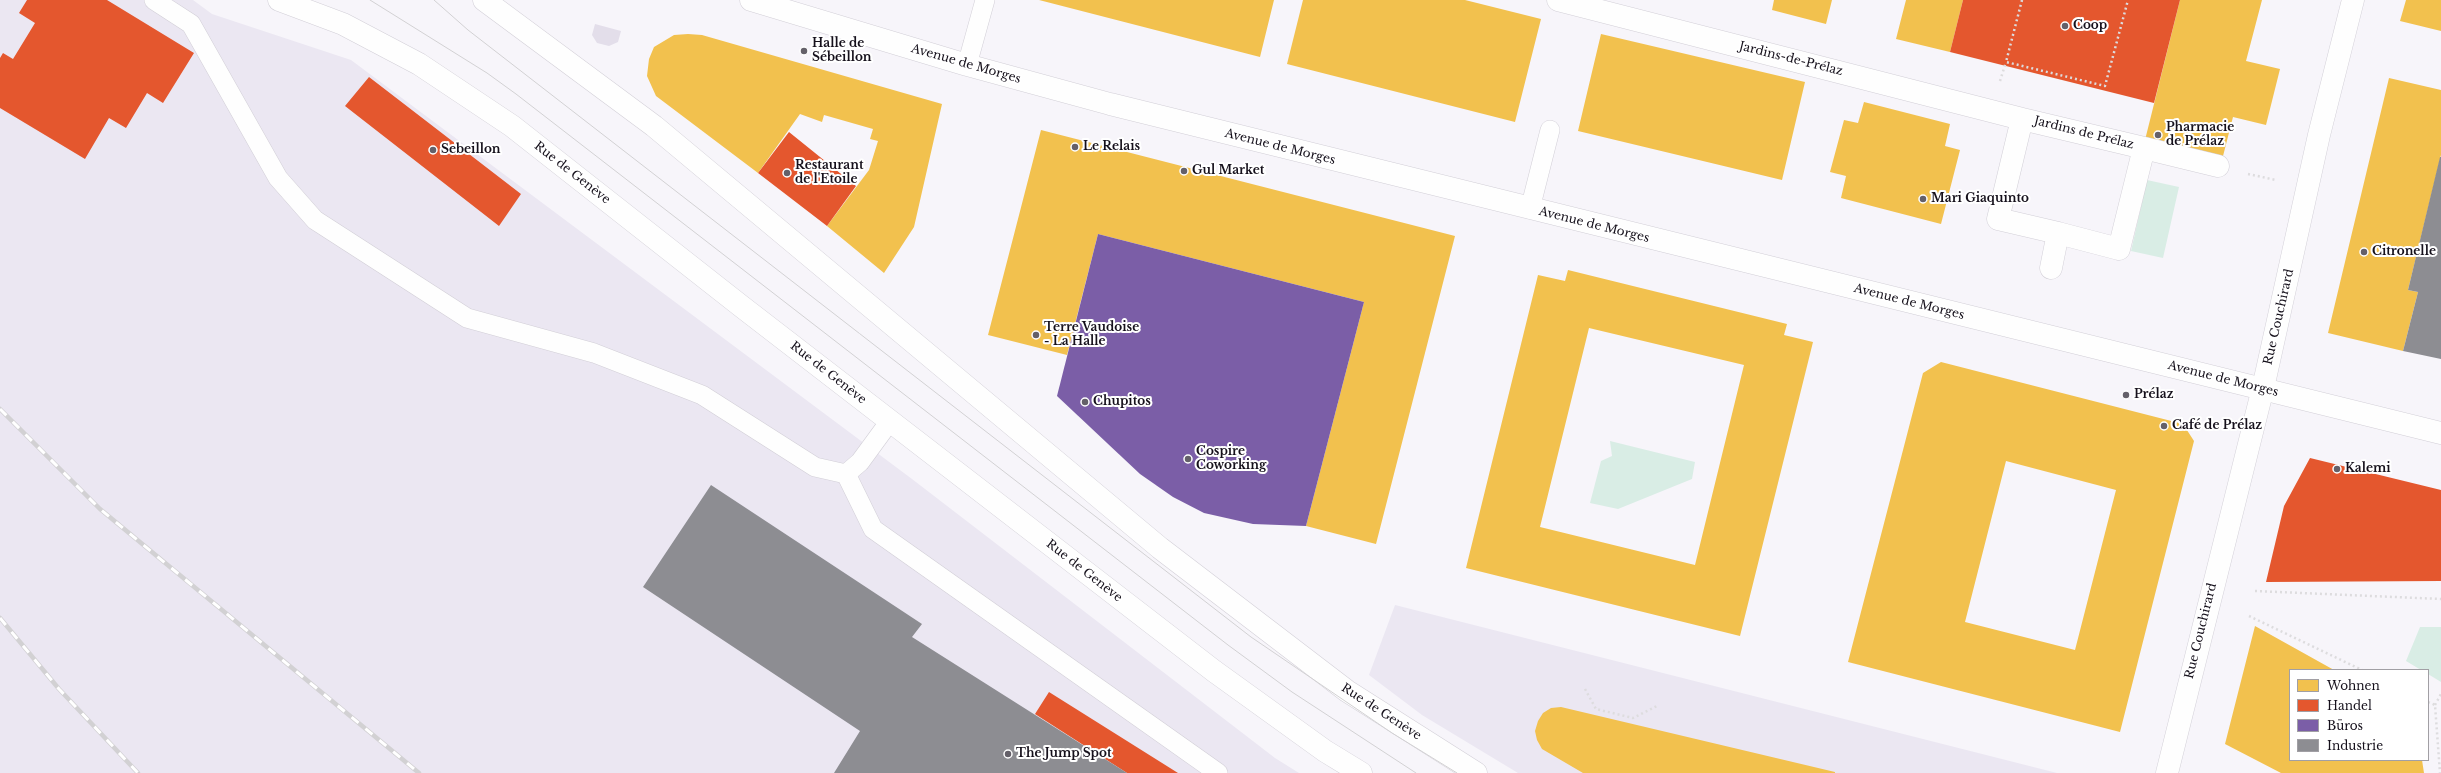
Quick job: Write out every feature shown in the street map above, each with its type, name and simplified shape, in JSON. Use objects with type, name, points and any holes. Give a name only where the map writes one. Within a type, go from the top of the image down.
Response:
[{"type":"main road","name":"Rue de Genève","points":[[278,0],[343,24],[419,64],[512,126],[890,421],[1214,671],[1325,751],[1361,773]]},
{"type":"main road","name":"Rue de Genève","points":[[484,0],[654,126],[1160,548],[1347,691],[1476,773]]},
{"type":"main road","name":"Avenue de Morges","points":[[751,0],[967,66],[1110,104],[2441,433]]},
{"type":"main road","name":"Jardins-de-Prélaz","points":[[1558,0],[2022,118]]},
{"type":"main road","name":"Rue Couchirard","points":[[2167,773],[2263,388],[2319,135],[2353,0]]},
{"type":"main road","name":"Jardins de Prélaz","points":[[2022,118],[2144,148],[2119,249],[1998,219],[2022,118]]},
{"type":"main road","points":[[2144,148],[2218,166]]},
{"type":"main road","points":[[2051,268],[2058,234]]},
{"type":"lane","points":[[154,0],[191,24],[278,178],[315,220],[467,318],[594,353],[702,395],[815,467],[846,474]]},
{"type":"lane","points":[[967,66],[984,0]]},
{"type":"lane","points":[[1530,209],[1550,130]]},
{"type":"lane","points":[[846,474],[860,462],[890,421]]},
{"type":"lane","points":[[846,474],[873,530],[1218,773]]},
{"type":"path","points":[[2022,0],[2006,62],[2105,86],[2128,0]]},
{"type":"path","points":[[2252,175],[2278,180]]},
{"type":"path","points":[[2255,591],[2441,599]]},
{"type":"path","points":[[2248,616],[2360,669]]},
{"type":"path","points":[[1585,690],[1596,709],[1633,718],[1659,705]]},
{"type":"path","points":[[2440,773],[2435,705],[2441,694]]},
{"type":"path","points":[[2429,702],[2435,705]]},
{"type":"shaded area","points":[[0,0],[193,0],[212,14],[351,60],[912,479],[1275,758],[1299,773],[0,773]]},
{"type":"shaded area","points":[[1395,605],[2057,773],[1518,773],[1422,715],[1369,675]]},
{"type":"green space","points":[[2147,180],[2179,187],[2163,258],[2131,251]]},
{"type":"green space","points":[[1610,441],[1695,462],[1692,479],[1618,509],[1590,503],[1601,461],[1612,456]]},
{"type":"green space","points":[[2420,627],[2441,627],[2441,682],[2429,675],[2429,669],[2419,669],[2406,661]]},
{"type":"building: Wohnen","points":[[1039,0],[1274,0],[1260,57]]},
{"type":"building: Wohnen","points":[[1303,0],[1465,0],[1541,19],[1515,122],[1287,64]]},
{"type":"building: Wohnen","points":[[1774,0],[1832,0],[1826,24],[1772,10]]},
{"type":"building: Wohnen","points":[[1906,0],[1963,0],[1950,52],[1896,39]]},
{"type":"building: Wohnen","points":[[2180,0],[2262,0],[2246,61],[2280,69],[2266,125],[2233,117],[2222,160],[2145,140]]},
{"type":"building: Wohnen","points":[[2406,0],[2441,0],[2441,31],[2400,21]]},
{"type":"building: Wohnen","points":[[1601,34],[1805,82],[1782,180],[1578,131]]},
{"type":"building: Wohnen","points":[[674,35],[702,35],[942,104],[914,227],[884,273],[827,226],[869,170],[878,141],[870,139],[873,129],[824,115],[822,122],[800,114],[758,173],[656,96],[647,76],[649,59],[654,47]]},
{"type":"building: Wohnen","points":[[2389,78],[2441,90],[2441,155],[2408,290],[2418,292],[2403,351],[2328,333]]},
{"type":"building: Wohnen","points":[[1864,102],[1950,124],[1945,146],[1960,150],[1941,224],[1841,198],[1846,176],[1830,172],[1844,120],[1858,123]]},
{"type":"building: Wohnen","points":[[1041,130],[1455,236],[1376,544],[1306,526],[1364,302],[1098,234],[1067,355],[988,335]]},
{"type":"building: Wohnen","points":[[1568,270],[1787,324],[1784,335],[1813,342],[1740,636],[1466,568],[1538,275],[1565,281]],"holes":[[[1589,328],[1744,365],[1695,565],[1540,527]]]},
{"type":"building: Wohnen","points":[[1941,362],[2183,424],[2194,441],[2120,732],[1848,662],[1923,373]],"holes":[[[2006,461],[2116,490],[2075,650],[1965,622]]]},
{"type":"building: Wohnen","points":[[2255,626],[2332,669],[2289,669],[2289,761],[2422,761],[2424,773],[2281,773],[2225,744]]},
{"type":"building: Wohnen","points":[[1561,707],[1835,773],[1583,773],[1542,749],[1537,740],[1535,731],[1538,721],[1543,713],[1551,708]]},
{"type":"building: Handel","points":[[27,0],[107,0],[194,53],[163,103],[147,93],[126,128],[109,118],[85,159],[0,108],[0,58],[3,53],[13,59],[35,23],[19,13]]},
{"type":"building: Handel","name":"Coop","points":[[1963,0],[2180,0],[2154,103],[1950,52]]},
{"type":"building: Handel","name":"Sebeillon","points":[[369,77],[521,194],[499,226],[345,106]]},
{"type":"building: Handel","points":[[789,132],[856,186],[827,226],[758,173]]},
{"type":"building: Handel","points":[[2310,458],[2441,490],[2441,581],[2266,582],[2284,506]]},
{"type":"building: Handel","points":[[1049,692],[1178,773],[1127,773],[1035,714]]},
{"type":"building: Büros","points":[[1098,234],[1364,302],[1306,526],[1253,524],[1204,513],[1173,497],[1140,474],[1057,396]]},
{"type":"building: Industrie","points":[[2440,157],[2441,359],[2403,351],[2418,292],[2408,290]]},
{"type":"building: Industrie","points":[[711,485],[922,624],[912,637],[1127,773],[834,773],[860,731],[643,587]]},
{"type":"building: Sonstige","points":[[595,24],[621,31],[618,42],[609,46],[597,43],[592,35]]},
{"type":"tram line","points":[[370,0],[487,73],[516,94],[1228,645],[1292,692],[1416,773]]},
{"type":"tram line","points":[[434,0],[468,30],[1251,637],[1392,733],[1457,773]]},
{"type":"railway","points":[[0,409],[100,509],[419,773]]},
{"type":"railway","points":[[0,618],[59,689],[138,773]]},
{"type":"place","name":"Coop","points":[[2065,26]]},
{"type":"place","name":"Halle de Sébeillon","points":[[804,51]]},
{"type":"place","name":"Pharmacie de Prélaz","points":[[2158,135]]},
{"type":"place","name":"Le Relais","points":[[1075,147]]},
{"type":"place","name":"Sebeillon","points":[[433,150]]},
{"type":"place","name":"Gul Market","points":[[1184,171]]},
{"type":"place","name":"Restaurant de l'Etoile","points":[[787,173]]},
{"type":"place","name":"Mari Giaquinto","points":[[1923,199]]},
{"type":"place","name":"Citronelle","points":[[2364,252]]},
{"type":"place","name":"Terre Vaudoise - La Halle","points":[[1036,335]]},
{"type":"place","name":"Prélaz","points":[[2126,395]]},
{"type":"place","name":"Chupitos","points":[[1085,402]]},
{"type":"place","name":"Café de Prélaz","points":[[2164,426]]},
{"type":"place","name":"Cospire Coworking","points":[[1188,459]]},
{"type":"place","name":"Kalemi","points":[[2337,469]]},
{"type":"place","name":"The Jump Spot","points":[[1008,754]]}]
